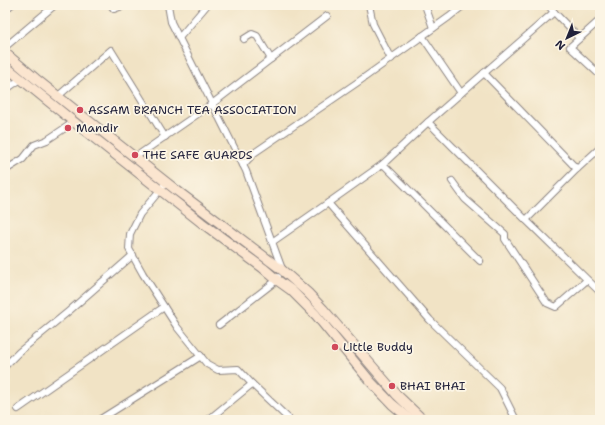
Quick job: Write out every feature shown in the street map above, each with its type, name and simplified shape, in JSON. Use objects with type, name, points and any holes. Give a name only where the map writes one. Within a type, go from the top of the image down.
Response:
[{"type":"main road","points":[[5,53],[134,158],[202,223],[263,268],[308,306],[370,381],[392,404],[411,420]]},
{"type":"main road","points":[[5,66],[74,122],[282,270],[308,293],[397,395],[423,420]]},
{"type":"street","points":[[5,10],[11,5]]},
{"type":"street","points":[[5,47],[55,5]]},
{"type":"street","points":[[111,5],[114,9],[125,5]]},
{"type":"street","points":[[168,5],[171,22],[242,165],[282,270],[277,280],[219,325]]},
{"type":"street","points":[[179,38],[207,5]]},
{"type":"street","points":[[369,5],[373,24],[391,59]]},
{"type":"street","points":[[426,5],[433,28]]},
{"type":"street","points":[[242,165],[254,153],[391,59],[464,5]]},
{"type":"street","points":[[548,5],[579,38]]},
{"type":"street","points":[[272,242],[383,164],[428,122],[554,12]]},
{"type":"street","points":[[134,158],[212,104],[327,16]]},
{"type":"street","points":[[600,20],[570,47],[600,76]]},
{"type":"street","points":[[244,39],[252,34],[257,36],[271,59]]},
{"type":"street","points":[[422,36],[461,93]]},
{"type":"street","points":[[57,96],[111,50],[165,137]]},
{"type":"street","points":[[484,73],[577,169]]},
{"type":"street","points":[[5,90],[21,79]]},
{"type":"street","points":[[5,168],[7,169],[24,159],[34,145],[47,140],[74,122]]},
{"type":"street","points":[[428,122],[600,292]]},
{"type":"street","points":[[526,220],[600,148]]},
{"type":"street","points":[[383,164],[480,261]]},
{"type":"street","points":[[452,181],[465,199],[505,234],[505,238],[547,303],[556,307],[588,280]]},
{"type":"street","points":[[163,186],[140,214],[130,234],[129,248],[143,274],[177,327],[207,364],[218,370],[238,369],[290,420]]},
{"type":"street","points":[[328,203],[430,320],[500,388],[516,420]]},
{"type":"street","points":[[6,365],[19,352],[69,312],[133,255]]},
{"type":"street","points":[[18,409],[164,307]]},
{"type":"street","points":[[99,420],[201,356]]},
{"type":"street","points":[[208,420],[252,384]]},
{"type":"place","name":"ASSAM BRANCH TEA ASSOCIATION","points":[[80,110]]},
{"type":"place","name":"Mandir","points":[[68,128]]},
{"type":"place","name":"THE SAFE GUARDS","points":[[135,155]]},
{"type":"place","name":"Little Buddy","points":[[335,347]]},
{"type":"place","name":"BHAI BHAI","points":[[392,386]]}]
